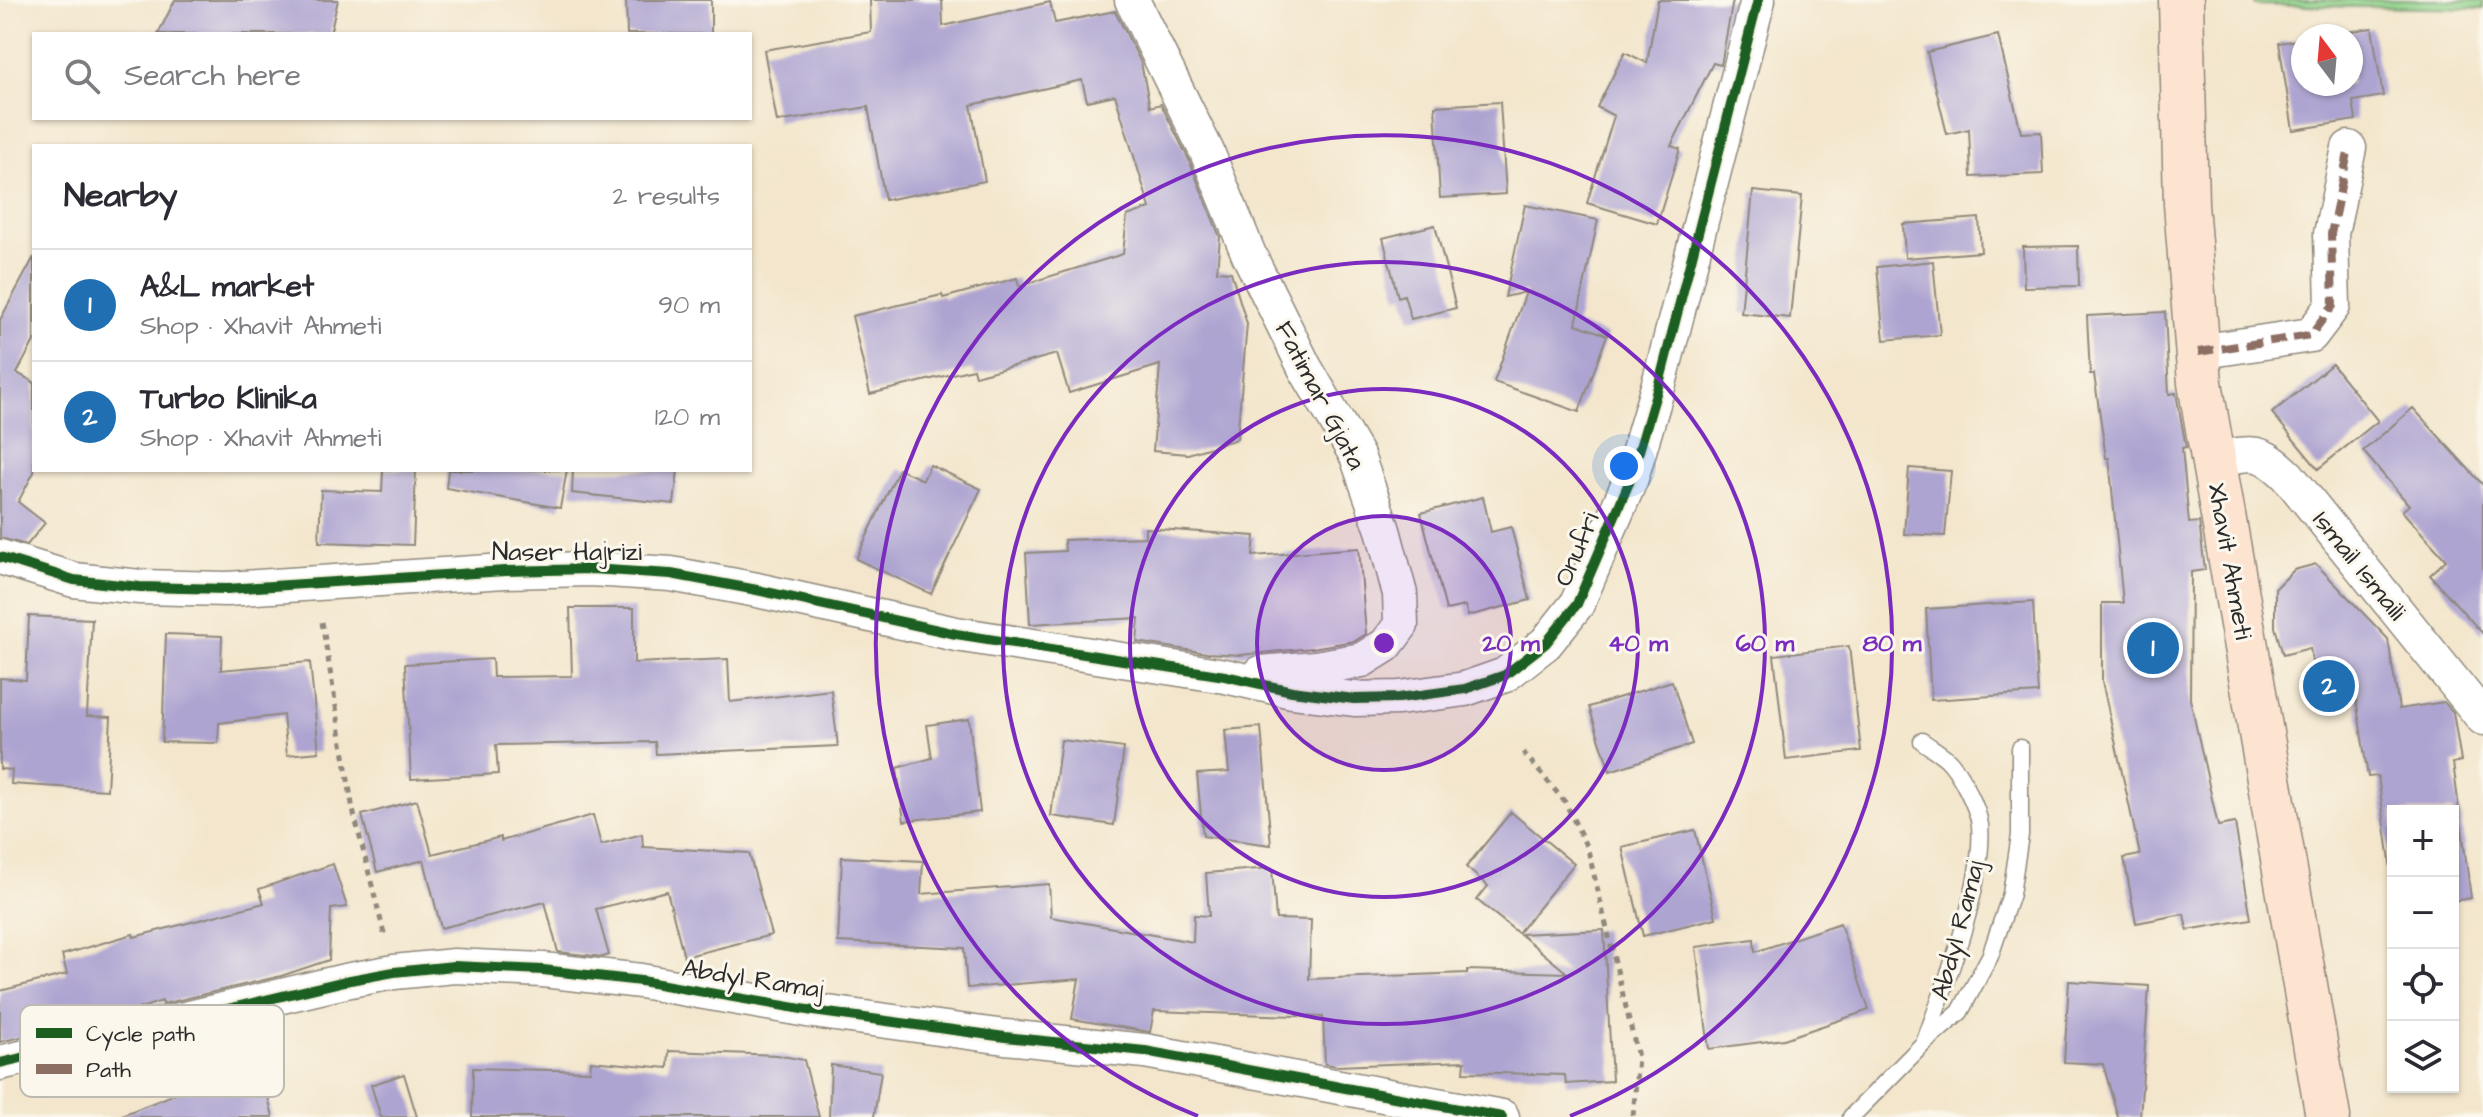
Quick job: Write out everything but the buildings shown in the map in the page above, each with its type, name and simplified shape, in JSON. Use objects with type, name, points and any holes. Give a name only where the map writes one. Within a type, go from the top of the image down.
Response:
[{"type":"street","name":"Fatimar Gjata","points":[[1132,0],[1207,152],[1256,269],[1305,368],[1357,456],[1383,530],[1400,594],[1401,625],[1386,645],[1362,660],[1315,668],[1225,676]]},
{"type":"street","name":"Onufri","points":[[1225,676],[1292,691],[1354,699],[1399,698],[1465,689],[1505,675],[1546,643],[1577,604],[1635,464],[1660,380],[1758,0]]},
{"type":"street","name":"Xhavit Ahmeti","points":[[2181,0],[2186,204],[2200,383],[2328,1117]]},
{"type":"street","points":[[2198,352],[2311,335],[2333,306],[2331,234],[2349,148]]},
{"type":"street","name":"Ismail Ismaili","points":[[2214,460],[2249,453],[2270,458],[2288,476],[2483,718]]},
{"type":"street","name":"Naser Hajrizi","points":[[0,557],[74,580],[140,587],[227,589],[505,571],[591,569],[671,574],[956,634],[1225,676]]},
{"type":"street","name":"Abdyl Ramaj","points":[[251,1005],[394,972],[454,966],[543,970],[641,981],[813,1011],[1005,1037],[1145,1051],[1502,1117]]},
{"type":"street","name":"Abdyl Ramaj","points":[[0,1063],[20,1058]]},
{"type":"lane","name":"Abdyl Ramaj","points":[[1922,741],[1949,761],[1967,789],[1980,824],[1976,873],[1953,963],[1924,1043]]},
{"type":"lane","name":"Abdyl Ramaj","points":[[1851,1117],[1924,1043],[1960,1012],[1990,956],[2011,894],[2020,835],[2020,748]]},
{"type":"path","points":[[316,585],[353,810],[394,972]]},
{"type":"path","points":[[1523,752],[1565,802],[1588,850],[1638,1057],[1633,1117]]},
{"type":"green space","points":[[2256,0],[2483,0],[2483,9],[2255,5]]},
{"type":"marked path","points":[[2198,352],[2311,335],[2333,306],[2331,234],[2349,148]]},
{"type":"cycle path","points":[[0,557],[74,580],[140,587],[227,589],[505,571],[591,569],[671,574],[956,634],[1225,676],[1292,691],[1354,699],[1399,698],[1465,689],[1505,675],[1546,643],[1577,604],[1631,478],[1660,380],[1758,0]]},
{"type":"cycle path","points":[[244,1005],[394,972],[454,966],[543,970],[641,981],[813,1011],[1005,1037],[1145,1051],[1502,1117]]},
{"type":"cycle path","points":[[0,1063],[20,1058]]},
{"type":"place","name":"A&L market","points":[[2153,648]]},
{"type":"place","name":"Turbo Klinika","points":[[2329,686]]}]
